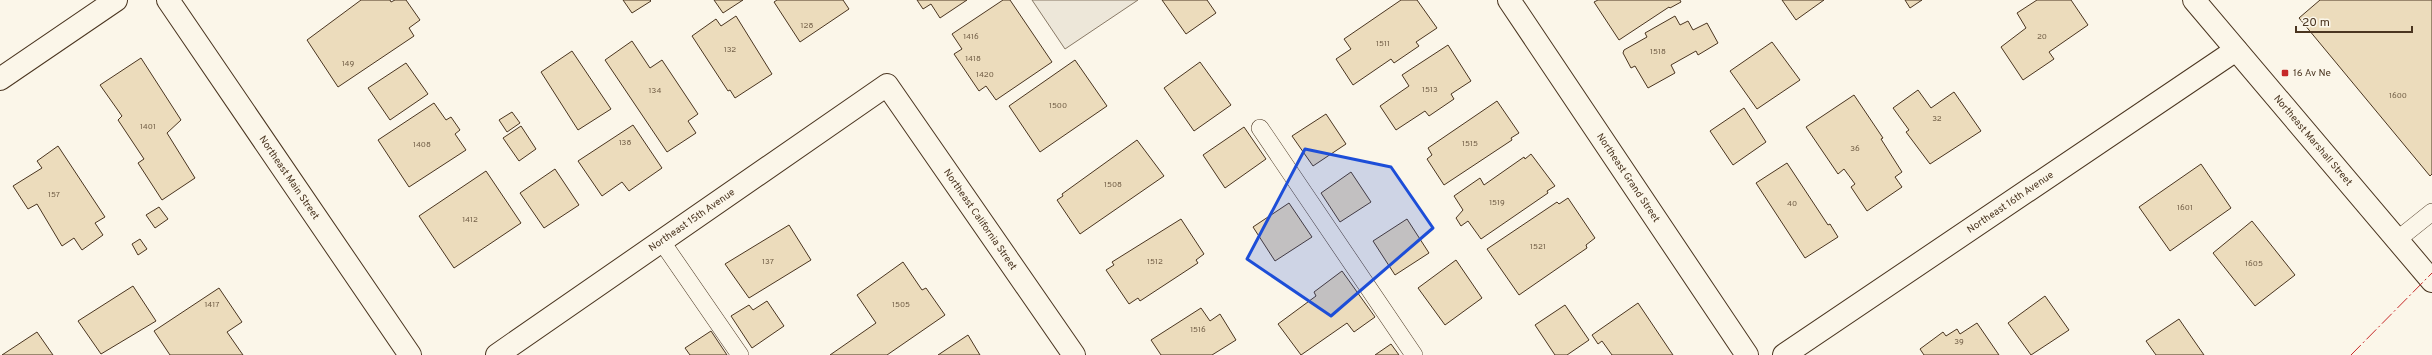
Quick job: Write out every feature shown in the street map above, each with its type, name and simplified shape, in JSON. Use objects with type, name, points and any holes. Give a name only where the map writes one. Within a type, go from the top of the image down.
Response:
[{"type":"street","points":[[0,78],[116,0]]},
{"type":"street","name":"Northeast Grand Street","points":[[1509,0],[1747,355]]},
{"type":"street","name":"Northeast Marshall Street","points":[[2194,0],[2432,282]]},
{"type":"street","name":"Northeast Main Street","points":[[172,1],[410,355]]},
{"type":"street","name":"Northeast 16th Avenue","points":[[1784,355],[2236,50]]},
{"type":"street","name":"Northeast 15th Avenue","points":[[497,355],[887,85]]},
{"type":"street","name":"Northeast California Street","points":[[887,85],[1074,355]]},
{"type":"lane","points":[[1260,128],[1414,355]]},
{"type":"lane","points":[[2397,240],[2432,212]]},
{"type":"lane","points":[[662,242],[740,355]]},
{"type":"highlighted area","points":[[1305,149],[1391,167],[1433,228],[1331,316],[1247,259]]},
{"type":"shaded area","points":[[1032,0],[1138,0],[1065,49]]},
{"type":"building","points":[[361,0],[390,0],[391,2],[395,0],[406,0],[420,20],[409,28],[414,36],[338,87],[307,40]]},
{"type":"building","points":[[623,0],[650,0],[651,1],[632,13]]},
{"type":"building","points":[[714,0],[743,0],[723,13]]},
{"type":"building","points":[[777,0],[843,0],[849,9],[800,42],[774,2]]},
{"type":"building","points":[[917,0],[967,0],[940,18],[931,4],[923,9]]},
{"type":"building","points":[[1003,0],[1010,0],[1052,62],[996,100],[986,86],[979,91],[954,54],[962,49],[952,34]]},
{"type":"building","points":[[1162,0],[1207,0],[1216,13],[1186,34]]},
{"type":"building","points":[[1401,0],[1417,0],[1437,28],[1416,42],[1419,46],[1394,63],[1391,59],[1353,85],[1336,59],[1351,49],[1344,39]]},
{"type":"building","points":[[1598,0],[1680,0],[1681,2],[1670,8],[1669,7],[1619,40],[1594,2]]},
{"type":"building","points":[[1782,0],[1824,0],[1796,20]]},
{"type":"building","points":[[1905,0],[1922,0],[1910,8]]},
{"type":"building","points":[[2037,0],[2071,0],[2088,25],[2049,52],[2054,59],[2023,80],[2001,47],[2026,28],[2017,13]]},
{"type":"building","points":[[2320,0],[2432,0],[2432,174],[2430,176],[2299,18]]},
{"type":"building","points":[[736,16],[772,74],[735,98],[730,90],[728,91],[692,36],[716,19],[721,26]]},
{"type":"building","points":[[1675,16],[1680,25],[1688,21],[1693,30],[1707,23],[1718,43],[1698,55],[1696,51],[1671,65],[1675,73],[1648,88],[1635,66],[1631,68],[1623,53],[1624,50],[1647,37],[1645,33]]},
{"type":"building","points":[[632,41],[650,68],[662,60],[698,114],[688,121],[696,133],[667,152],[605,60]]},
{"type":"building","points":[[1772,42],[1800,80],[1757,109],[1730,71]]},
{"type":"building","points":[[1448,45],[1471,81],[1451,94],[1454,99],[1429,116],[1425,111],[1396,130],[1380,106],[1409,86],[1402,75]]},
{"type":"building","points":[[572,51],[611,109],[578,130],[541,72]]},
{"type":"building","points":[[141,58],[181,120],[167,133],[195,178],[162,200],[138,163],[144,159],[118,120],[122,116],[100,85]]},
{"type":"building","points":[[1075,60],[1107,106],[1040,152],[1009,106]]},
{"type":"building","points":[[1200,62],[1231,105],[1194,131],[1164,88]]},
{"type":"building","points":[[406,63],[428,94],[390,120],[368,88]]},
{"type":"building","points":[[1918,90],[1931,108],[1954,92],[1981,131],[1930,164],[1906,132],[1909,130],[1893,108]]},
{"type":"building","points":[[1854,95],[1883,138],[1881,139],[1902,172],[1895,177],[1902,187],[1867,211],[1851,187],[1855,184],[1844,169],[1838,174],[1806,127]]},
{"type":"building","points":[[1497,101],[1519,133],[1511,138],[1512,140],[1444,185],[1427,159],[1432,155],[1428,148]]},
{"type":"building","points":[[434,103],[446,120],[451,117],[460,130],[455,134],[466,150],[409,187],[378,140]]},
{"type":"building","points":[[1744,108],[1766,142],[1733,165],[1710,131]]},
{"type":"building","points":[[512,112],[520,123],[507,132],[499,120]]},
{"type":"building","points":[[1326,114],[1346,144],[1313,166],[1292,136]]},
{"type":"building","points":[[633,125],[662,168],[629,191],[622,182],[602,196],[578,161]]},
{"type":"building","points":[[521,126],[536,149],[519,161],[503,138]]},
{"type":"building","points":[[1244,127],[1266,159],[1225,188],[1203,155]]},
{"type":"building","points":[[1137,140],[1164,176],[1080,234],[1057,200],[1063,196],[1062,194]]},
{"type":"building","points":[[58,146],[105,217],[95,223],[103,235],[82,250],[74,238],[62,246],[37,204],[28,209],[13,186],[42,168],[37,161]]},
{"type":"building","points":[[1531,154],[1555,186],[1547,191],[1548,193],[1481,239],[1468,221],[1461,226],[1456,218],[1463,210],[1454,196],[1480,178],[1484,185],[1524,157],[1525,159]]},
{"type":"building","points":[[1787,163],[1828,225],[1830,224],[1838,237],[1805,258],[1756,183]]},
{"type":"building","points":[[2201,164],[2231,208],[2170,251],[2139,207]]},
{"type":"building","points":[[555,169],[579,205],[544,228],[520,193]]},
{"type":"building","points":[[486,171],[521,223],[454,268],[419,216]]},
{"type":"building","points":[[1351,172],[1371,202],[1340,222],[1321,193]]},
{"type":"building","points":[[1568,198],[1595,238],[1586,245],[1587,248],[1519,295],[1487,249],[1557,202],[1559,204]]},
{"type":"building","points":[[1289,203],[1312,237],[1275,261],[1253,227]]},
{"type":"building","points":[[159,207],[168,219],[155,228],[146,215]]},
{"type":"building","points":[[1181,219],[1204,254],[1196,260],[1198,263],[1140,301],[1138,298],[1129,304],[1106,270],[1114,265],[1112,262]]},
{"type":"building","points":[[1407,219],[1429,253],[1395,275],[1373,241]]},
{"type":"building","points":[[2252,221],[2295,275],[2255,306],[2213,253]]},
{"type":"building","points":[[789,225],[811,260],[749,298],[725,264]]},
{"type":"building","points":[[140,239],[147,249],[138,255],[132,244]]},
{"type":"building","points":[[1456,260],[1482,298],[1445,325],[1418,288]]},
{"type":"building","points":[[903,262],[922,290],[926,288],[945,315],[887,355],[830,355],[876,323],[857,295]]},
{"type":"building","points":[[1342,271],[1375,317],[1354,332],[1347,323],[1301,355],[1278,324],[1316,296],[1314,292]]},
{"type":"building","points":[[133,286],[156,321],[101,354],[78,321]]},
{"type":"building","points":[[219,288],[242,322],[227,332],[243,355],[170,355],[154,331]]},
{"type":"building","points":[[2045,296],[2069,330],[2031,355],[2008,323]]},
{"type":"building","points":[[767,301],[784,326],[752,348],[731,316],[749,305],[753,310]]},
{"type":"building","points":[[1638,303],[1673,355],[1612,355],[1602,341],[1598,344],[1592,335]]},
{"type":"building","points":[[1565,305],[1589,340],[1567,355],[1555,355],[1535,325]]},
{"type":"building","points":[[1201,308],[1210,321],[1220,314],[1236,340],[1212,355],[1161,355],[1151,340]]},
{"type":"building","points":[[2179,319],[2204,355],[2156,355],[2146,341]]},
{"type":"building","points":[[1977,323],[1999,355],[1924,355],[1920,349],[1943,332],[1946,336],[1957,329],[1960,334]]},
{"type":"building","points":[[711,331],[727,355],[690,355],[685,348]]},
{"type":"building","points":[[37,332],[53,355],[2,355]]},
{"type":"building","points":[[968,335],[980,355],[938,355]]},
{"type":"building","points":[[1391,344],[1399,355],[1375,355]]},
{"type":"power","points":[[2351,355],[2432,273]]},
{"type":"place","name":"16 Av Ne","points":[[2285,73]]}]
